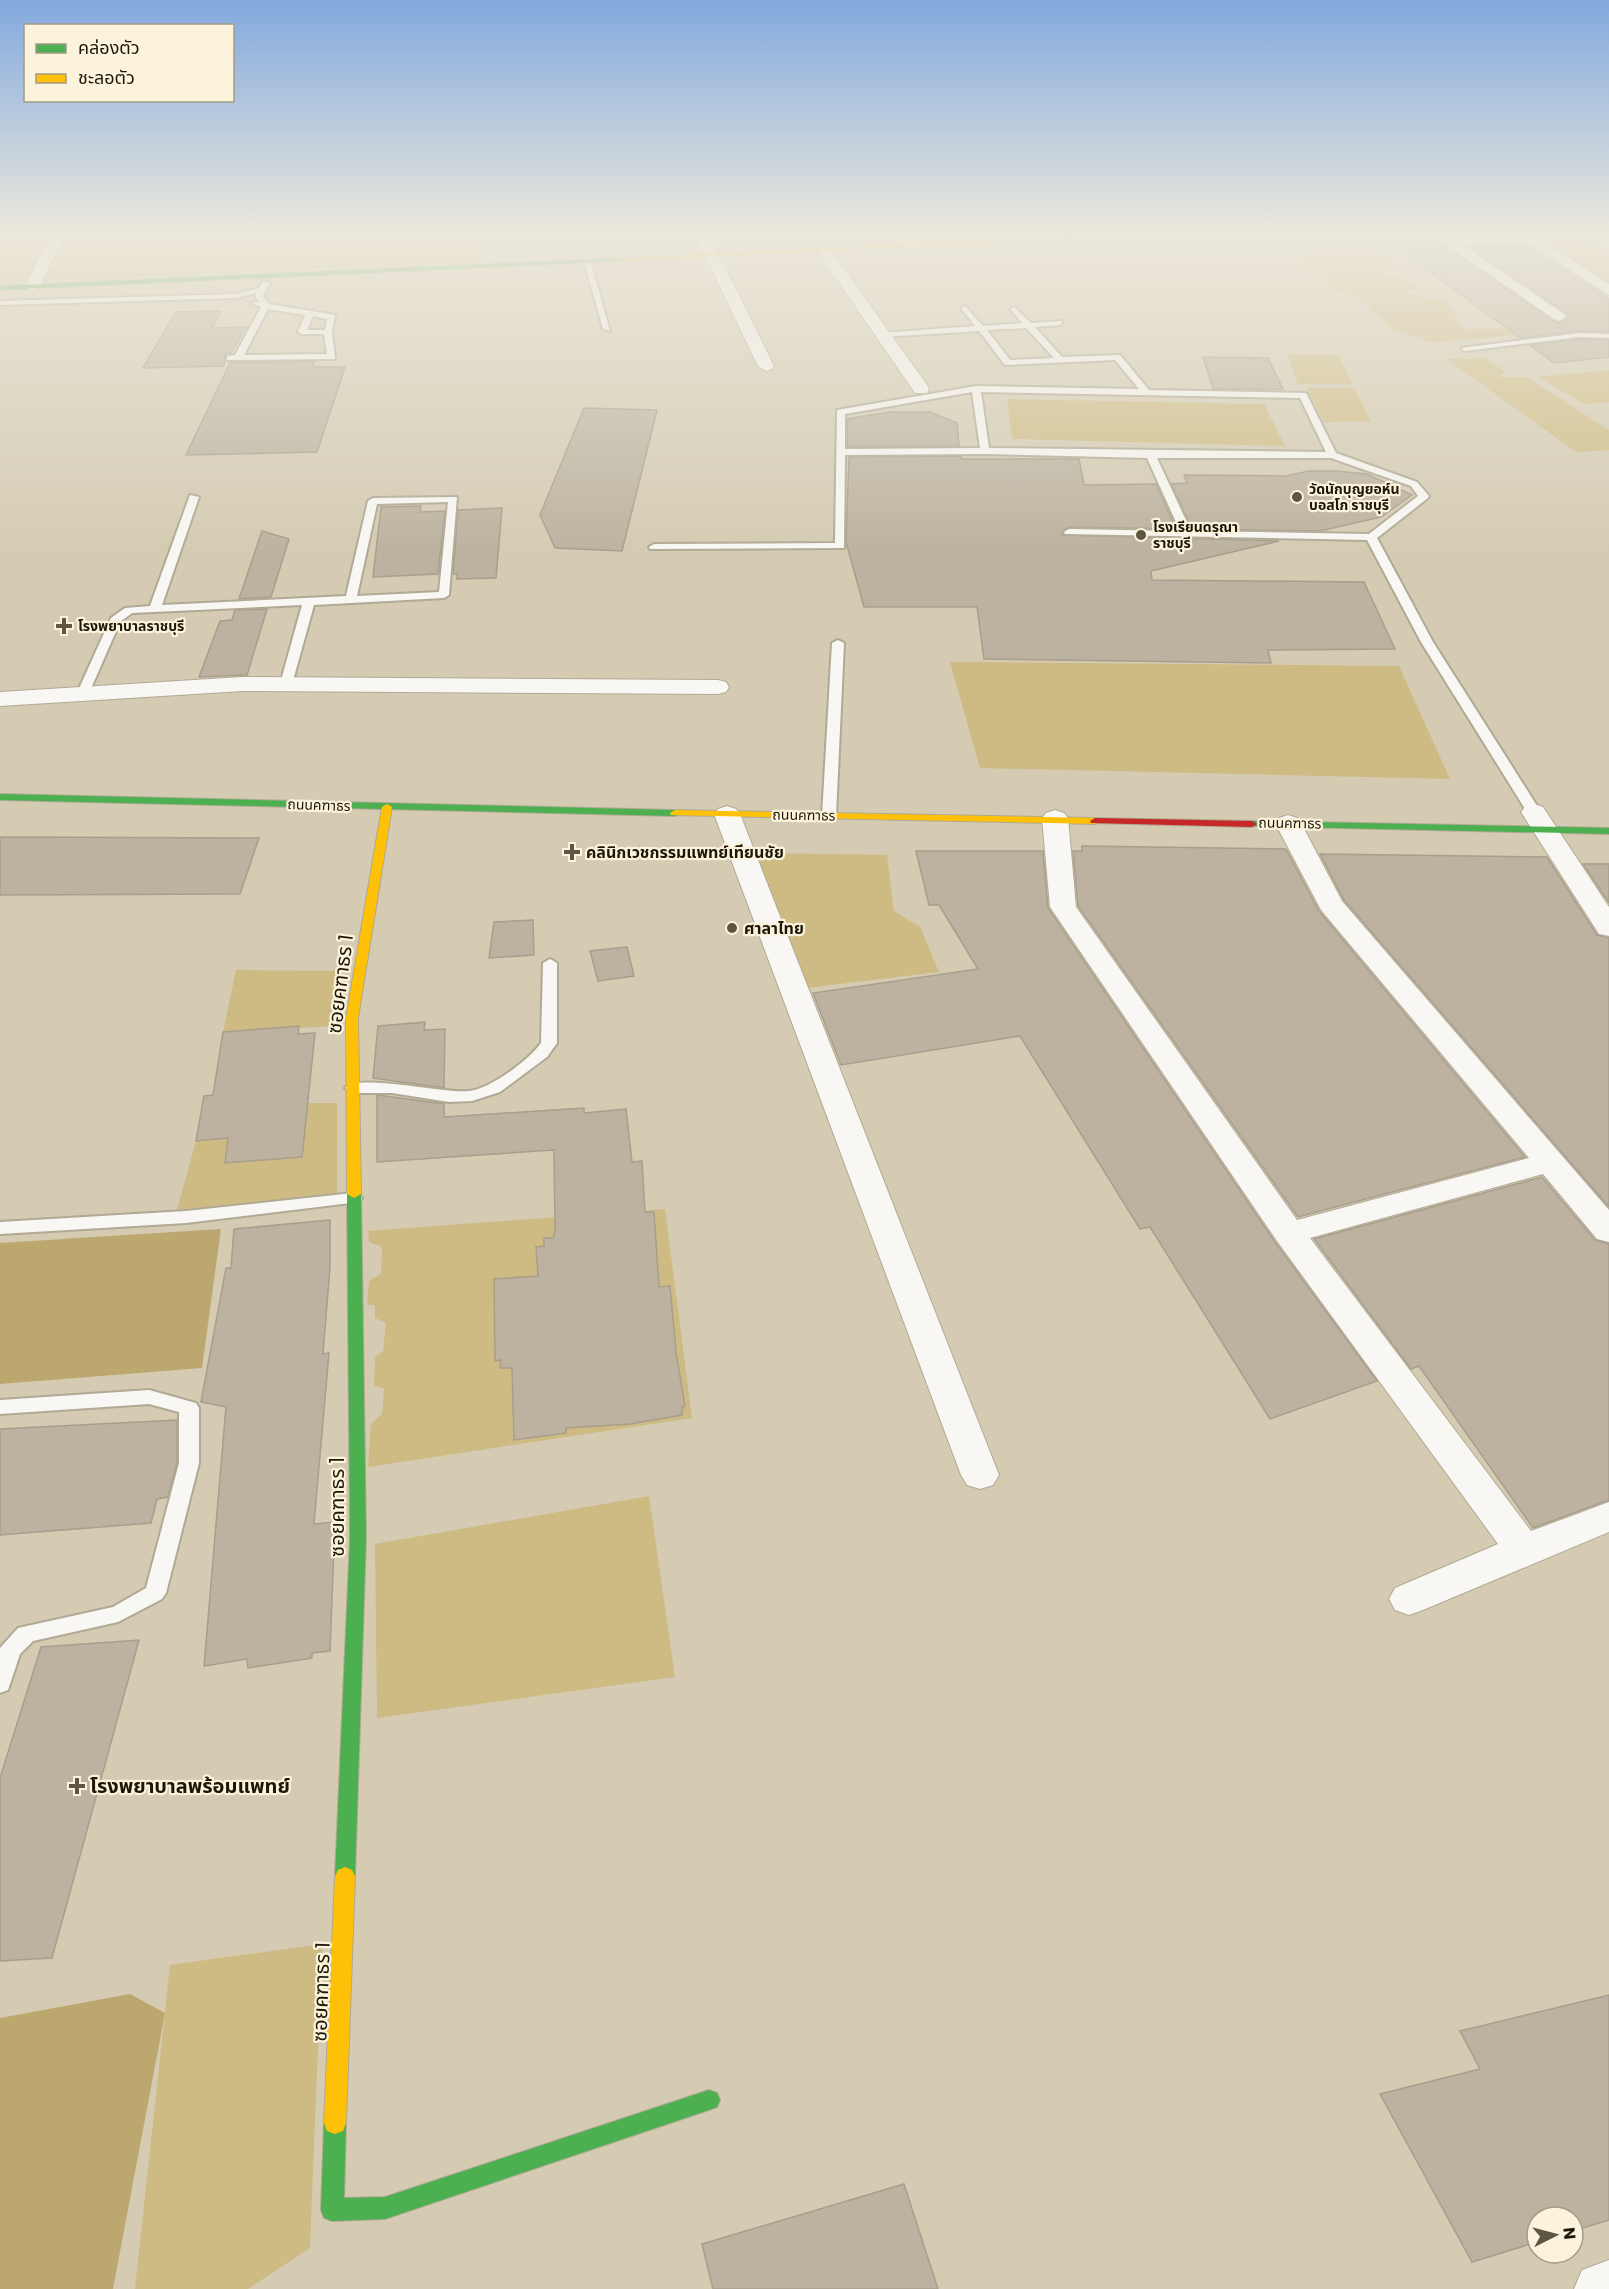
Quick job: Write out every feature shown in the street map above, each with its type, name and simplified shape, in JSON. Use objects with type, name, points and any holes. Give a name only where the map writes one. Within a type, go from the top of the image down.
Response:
[{"type":"street","points":[[754,340],[766,366]]},
{"type":"street","points":[[885,340],[921,390]]},
{"type":"street","points":[[0,699],[286,684],[718,687]]},
{"type":"street","name":"ถนนคฑาธร","points":[[0,797],[829,816],[1288,823],[1539,821],[1609,831]]},
{"type":"street","name":"ซอยคฑาธร 1","points":[[387,807],[352,1018],[358,1538],[332,2210],[385,2208],[710,2100]]},
{"type":"street","points":[[727,814],[980,1475]]},
{"type":"street","points":[[1054,818],[1064,907],[1289,1233],[1524,1550]]},
{"type":"street","points":[[1539,821],[1609,928]]},
{"type":"street","points":[[1288,823],[1330,904],[1548,1163],[1609,1231]]},
{"type":"street","points":[[1289,1233],[1548,1163]]},
{"type":"street","points":[[1409,1599],[1609,1517]]},
{"type":"lane","points":[[243,340],[234,358],[332,357],[329,340]]},
{"type":"lane","points":[[990,340],[1008,363],[1117,357],[1146,392]]},
{"type":"lane","points":[[1042,340],[1060,360]]},
{"type":"lane","points":[[1465,348],[1537,340]]},
{"type":"lane","points":[[976,389],[985,451]]},
{"type":"lane","points":[[654,547],[840,546],[842,452],[840,412],[976,389],[1304,395],[1332,455]]},
{"type":"lane","points":[[842,452],[985,451],[1332,455],[1414,484],[1422,490],[1424,496],[1371,537],[1069,532]]},
{"type":"lane","points":[[1151,454],[1187,534]]},
{"type":"lane","points":[[155,608],[194,497]]},
{"type":"lane","points":[[83,693],[115,620],[129,610],[444,595],[453,499],[373,501],[351,599]]},
{"type":"lane","points":[[1371,537],[1438,660],[1539,821]]},
{"type":"lane","points":[[286,684],[309,601]]},
{"type":"lane","points":[[829,816],[838,643]]},
{"type":"lane","points":[[353,1088],[392,1088],[449,1097],[472,1096],[494,1089],[541,1054],[549,1042],[550,963]]},
{"type":"lane","points":[[0,1228],[186,1217],[353,1198]]},
{"type":"lane","points":[[0,1407],[149,1397],[189,1408],[189,1463],[155,1593],[118,1614],[26,1634],[10,1650],[0,1684]]},
{"type":"shaded area","points":[[1423,340],[1464,340],[1431,343]]},
{"type":"shaded area","points":[[1287,354],[1339,355],[1352,384],[1298,384]]},
{"type":"shaded area","points":[[1484,358],[1505,371],[1499,377],[1526,377],[1609,430],[1609,450],[1576,452],[1447,359]]},
{"type":"shaded area","points":[[1609,370],[1609,402],[1585,404],[1537,377]]},
{"type":"shaded area","points":[[1306,388],[1354,388],[1371,421],[1324,422]]},
{"type":"shaded area","points":[[1007,399],[1264,404],[1285,446],[1012,439]]},
{"type":"shaded area","points":[[950,662],[1399,666],[1450,779],[980,768]]},
{"type":"shaded area","points":[[754,853],[887,855],[894,911],[920,927],[939,972],[807,988]]},
{"type":"shaded area","points":[[236,970],[341,971],[336,1026],[223,1032]]},
{"type":"shaded area","points":[[308,1103],[337,1103],[337,1194],[177,1210],[196,1141],[228,1138],[225,1163],[302,1157]]},
{"type":"shaded area","points":[[665,1209],[692,1418],[368,1467],[371,1424],[382,1414],[384,1389],[374,1385],[375,1357],[383,1351],[386,1323],[375,1318],[375,1305],[367,1305],[369,1281],[381,1274],[382,1247],[369,1242],[368,1231]]},
{"type":"shaded area","points":[[221,1229],[202,1368],[0,1384],[0,1243]]},
{"type":"shaded area","points":[[649,1496],[675,1677],[377,1718],[375,1544]]},
{"type":"shaded area","points":[[322,1944],[310,2248],[248,2289],[135,2289],[170,1965]]},
{"type":"shaded area","points":[[130,1994],[165,2013],[113,2289],[0,2289],[0,2018]]},
{"type":"building","points":[[160,340],[239,340],[231,353],[225,355],[224,366],[143,368]]},
{"type":"building","points":[[1573,340],[1609,340],[1609,357],[1554,363],[1530,345]]},
{"type":"building","points":[[1203,357],[1268,358],[1283,389],[1213,389]]},
{"type":"building","points":[[315,361],[312,367],[345,367],[317,452],[186,455],[230,363]]},
{"type":"building","points":[[584,408],[657,410],[622,551],[555,548],[540,515]]},
{"type":"building","points":[[890,412],[930,412],[957,423],[959,446],[847,447],[847,419]]},
{"type":"building","points":[[961,456],[961,459],[1079,459],[1084,485],[1156,484],[1176,529],[1069,527],[1062,531],[1063,535],[1279,541],[1151,571],[1152,580],[1364,582],[1395,649],[1268,650],[1271,663],[984,659],[977,607],[864,607],[846,542],[849,457]]},
{"type":"building","name":"วัดนักบุญยอห์น บอสโก ราชบุรี","points":[[1309,471],[1367,474],[1412,495],[1381,517],[1320,531],[1192,529],[1171,484],[1187,483],[1184,475],[1286,476]]},
{"type":"building","points":[[421,506],[420,512],[445,511],[438,574],[373,577],[381,507]]},
{"type":"building","points":[[502,508],[496,578],[457,579],[457,574],[453,574],[458,510]]},
{"type":"building","points":[[262,531],[289,539],[271,597],[239,599]]},
{"type":"building","points":[[267,609],[247,675],[199,677],[220,621],[232,620],[235,610]]},
{"type":"building","points":[[0,837],[259,838],[240,894],[0,895]]},
{"type":"building","points":[[1082,846],[1286,849],[1319,911],[1525,1157],[1298,1217],[1078,906],[1073,851],[1082,851]]},
{"type":"building","points":[[916,851],[1043,851],[1048,908],[1275,1242],[1377,1381],[1270,1419],[1150,1227],[1140,1229],[1020,1036],[841,1065],[813,993],[978,969],[939,905],[929,905]]},
{"type":"building","points":[[1320,854],[1547,857],[1597,935],[1609,938],[1609,1207],[1344,900]]},
{"type":"building","points":[[1583,864],[1609,864],[1609,903]]},
{"type":"building","points":[[533,920],[534,955],[489,958],[494,922]]},
{"type":"building","points":[[627,947],[634,976],[598,981],[590,951]]},
{"type":"building","points":[[425,1022],[424,1030],[445,1029],[444,1088],[373,1078],[378,1026]]},
{"type":"building","points":[[299,1026],[298,1034],[315,1033],[302,1157],[225,1163],[228,1138],[196,1141],[204,1096],[213,1095],[223,1032]]},
{"type":"building","points":[[377,1095],[444,1104],[444,1117],[584,1108],[584,1113],[626,1109],[632,1162],[642,1161],[645,1212],[654,1212],[659,1287],[670,1286],[676,1352],[685,1406],[682,1407],[682,1415],[630,1424],[566,1428],[566,1433],[514,1440],[512,1368],[500,1368],[501,1360],[495,1361],[494,1279],[538,1276],[536,1247],[544,1246],[544,1238],[553,1238],[555,1231],[554,1150],[377,1162]]},
{"type":"building","points":[[1542,1177],[1595,1240],[1609,1244],[1609,1500],[1533,1528],[1419,1366],[1411,1369],[1314,1239]]},
{"type":"building","points":[[330,1220],[330,1267],[323,1354],[329,1353],[314,1524],[335,1522],[330,1651],[312,1653],[312,1658],[248,1668],[247,1659],[204,1666],[226,1407],[201,1402],[226,1268],[231,1268],[234,1229]]},
{"type":"building","points":[[177,1420],[177,1463],[168,1497],[157,1499],[151,1523],[0,1535],[0,1429]]},
{"type":"building","points":[[139,1640],[52,1958],[0,1961],[0,1778],[41,1647]]},
{"type":"building","points":[[1609,1995],[1609,2220],[1585,2227],[1585,2205],[1525,2205],[1525,2246],[1472,2262],[1380,2094],[1480,2069],[1460,2031]]},
{"type":"building","points":[[904,2184],[938,2289],[713,2289],[702,2244]]},
{"type":"traffic: fast","points":[[0,797],[675,813]]},
{"type":"traffic: fast","points":[[1252,824],[1609,831]]},
{"type":"traffic: fast","points":[[345,1876],[358,1538],[354,1194]]},
{"type":"traffic: fast","points":[[335,2123],[332,2210],[385,2208],[709,2100]]},
{"type":"traffic: slow","points":[[354,1194],[352,1018],[387,807]]},
{"type":"traffic: slow","points":[[675,813],[1095,821]]},
{"type":"traffic: slow","points":[[335,2123],[345,1876]]},
{"type":"traffic: jam","points":[[1095,821],[1252,824]]},
{"type":"place","name":"วัดนักบุญยอห์น บอสโก ราชบุรี","points":[[1297,497]]},
{"type":"place","name":"โรงเรียนดรุณา ราชบุรี","points":[[1141,535]]},
{"type":"place","name":"โรงพยาบาลราชบุรี","points":[[64,626]]},
{"type":"place","name":"คลินิกเวชกรรมแพทย์เทียนชัย","points":[[572,852]]},
{"type":"place","name":"ศาลาไทย","points":[[732,928]]},
{"type":"place","name":"โรงพยาบาลพร้อมแพทย์","points":[[77,1786]]}]
